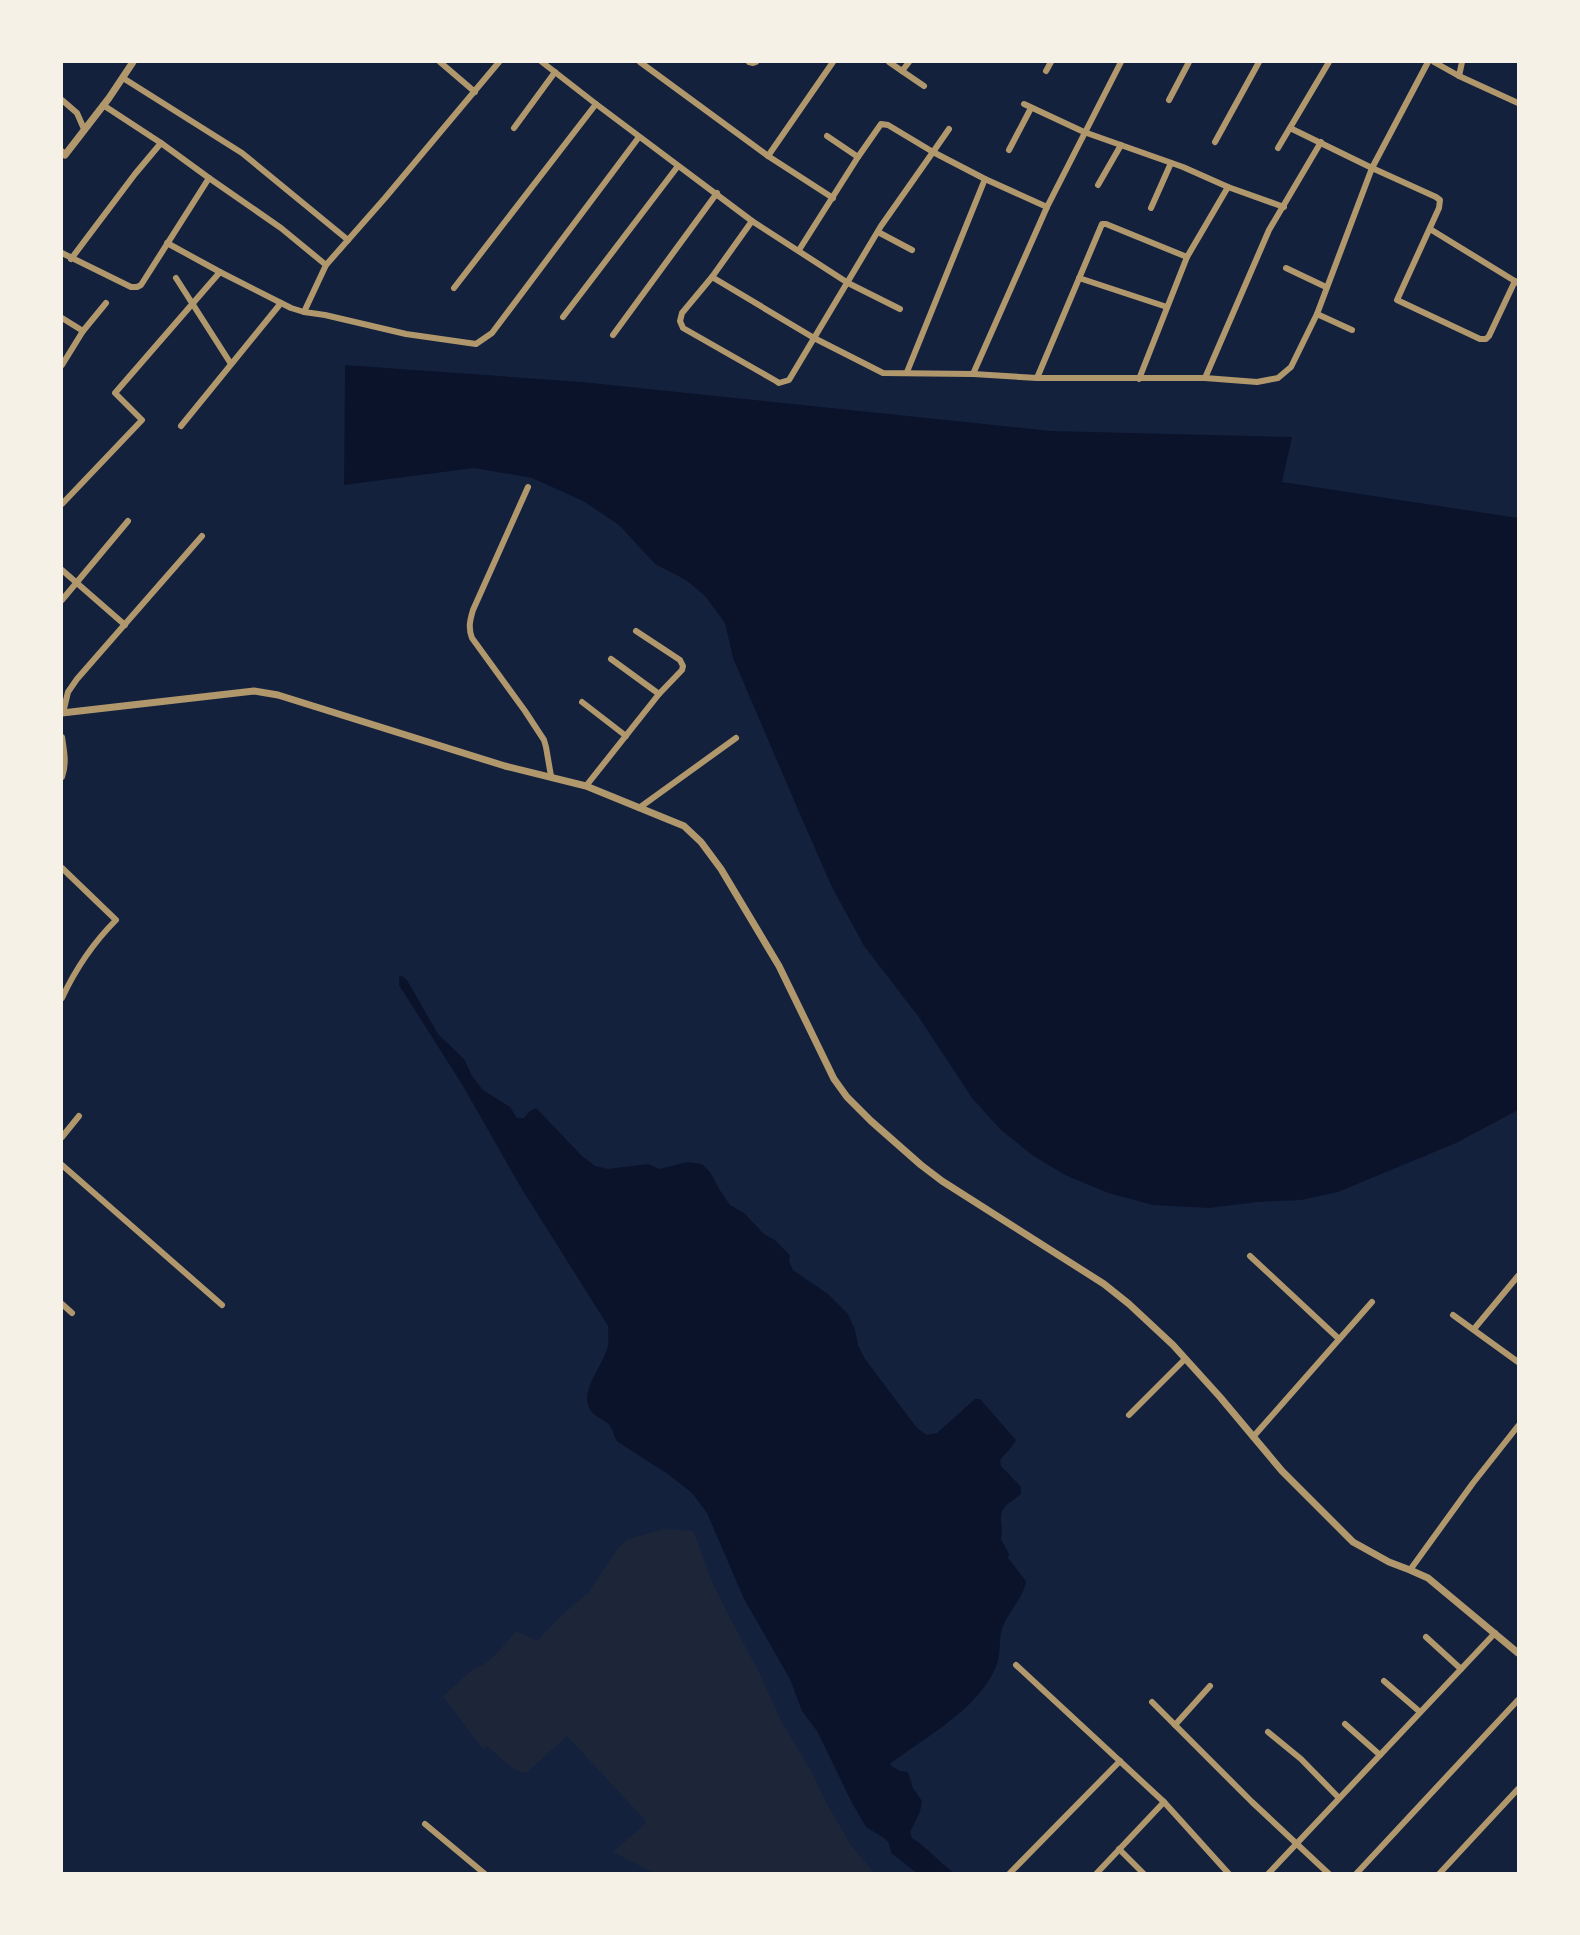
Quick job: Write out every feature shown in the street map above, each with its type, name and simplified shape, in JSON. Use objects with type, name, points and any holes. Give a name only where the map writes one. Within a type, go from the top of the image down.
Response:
[{"type":"street","points":[[63,155],[103,105],[133,62]]},
{"type":"street","points":[[440,62],[475,92]]},
{"type":"street","points":[[304,312],[326,265],[499,62]]},
{"type":"street","points":[[542,62],[752,221],[848,284],[900,309]]},
{"type":"street","points":[[640,62],[768,156],[832,198]]},
{"type":"street","points":[[749,62],[756,62]]},
{"type":"street","points":[[768,156],[833,62]]},
{"type":"street","points":[[889,62],[924,86]]},
{"type":"street","points":[[902,71],[909,62]]},
{"type":"street","points":[[1046,71],[1051,62]]},
{"type":"street","points":[[973,374],[1047,207],[1121,62]]},
{"type":"street","points":[[1169,99],[1189,62]]},
{"type":"street","points":[[1215,142],[1259,62]]},
{"type":"street","points":[[1278,148],[1329,62]]},
{"type":"street","points":[[712,277],[814,338],[883,373],[973,374],[1037,378],[1205,378],[1257,382],[1278,378],[1291,367],[1317,314],[1372,168],[1428,62]]},
{"type":"street","points":[[1434,62],[1518,103]]},
{"type":"street","points":[[1459,76],[1462,62]]},
{"type":"street","points":[[513,128],[555,72]]},
{"type":"street","points":[[123,78],[242,153],[348,240]]},
{"type":"street","points":[[62,99],[77,113],[84,129]]},
{"type":"street","points":[[453,288],[596,104]]},
{"type":"street","points":[[1024,104],[1084,132],[1284,207]]},
{"type":"street","points":[[103,105],[281,228],[326,265]]},
{"type":"street","points":[[1009,150],[1031,108]]},
{"type":"street","points":[[799,250],[878,127],[885,124],[985,179],[1047,207]]},
{"type":"street","points":[[1290,128],[1436,196],[1440,204],[1397,300],[1480,339],[1486,339],[1517,282],[1430,229]]},
{"type":"street","points":[[752,221],[682,314],[680,321],[683,328],[780,383],[789,380],[878,232],[949,129]]},
{"type":"street","points":[[827,136],[858,157]]},
{"type":"street","points":[[167,243],[281,303],[304,312],[406,334],[476,344],[492,333],[639,137]]},
{"type":"street","points":[[1205,378],[1269,230],[1321,142]]},
{"type":"street","points":[[71,259],[160,143]]},
{"type":"street","points":[[1098,185],[1121,145]]},
{"type":"street","points":[[1151,208],[1171,163]]},
{"type":"street","points":[[563,317],[678,166]]},
{"type":"street","points":[[62,253],[131,287],[141,285],[208,178]]},
{"type":"street","points":[[907,372],[985,179]]},
{"type":"street","points":[[1139,379],[1187,257],[1228,187]]},
{"type":"street","points":[[614,335],[717,194]]},
{"type":"street","points":[[1037,378],[1100,226],[1104,224],[1187,257]]},
{"type":"street","points":[[878,232],[912,250]]},
{"type":"street","points":[[1286,268],[1326,287]]},
{"type":"street","points":[[62,504],[142,420],[115,393],[220,272]]},
{"type":"street","points":[[176,278],[231,364]]},
{"type":"street","points":[[1080,278],[1167,307]]},
{"type":"street","points":[[62,365],[83,331],[106,303]]},
{"type":"street","points":[[181,426],[281,303]]},
{"type":"street","points":[[1317,314],[1352,330]]},
{"type":"street","points":[[62,318],[83,331]]},
{"type":"street","points":[[528,487],[469,622],[472,638],[544,740],[551,776]]},
{"type":"street","points":[[62,600],[128,521]]},
{"type":"street","points":[[202,536],[77,679],[68,692],[62,713],[254,692],[278,695],[505,766],[586,786],[684,826],[701,842],[721,869],[779,966],[834,1079],[871,1121],[942,1181],[1104,1284],[1129,1304],[1185,1359],[1282,1471],[1353,1542],[1389,1562],[1428,1578],[1518,1653]]},
{"type":"street","points":[[62,570],[125,625]]},
{"type":"street","points":[[586,786],[659,694],[682,670],[680,660],[636,631]]},
{"type":"street","points":[[611,659],[659,694]]},
{"type":"street","points":[[582,702],[626,736]]},
{"type":"street","points":[[62,737],[65,755],[62,777]]},
{"type":"street","points":[[639,808],[736,738]]},
{"type":"street","points":[[62,868],[116,920],[98,938],[74,973],[62,998]]},
{"type":"street","points":[[62,1137],[79,1116]]},
{"type":"street","points":[[62,1165],[222,1305]]},
{"type":"street","points":[[1250,1256],[1339,1340]]},
{"type":"street","points":[[1474,1329],[1518,1276]]},
{"type":"street","points":[[1253,1437],[1372,1302]]},
{"type":"street","points":[[62,1304],[72,1313]]},
{"type":"street","points":[[1453,1315],[1518,1362]]},
{"type":"street","points":[[1129,1415],[1185,1359]]},
{"type":"street","points":[[1410,1570],[1473,1483],[1518,1426]]},
{"type":"street","points":[[1268,1874],[1495,1633]]},
{"type":"street","points":[[1426,1637],[1461,1669]]},
{"type":"street","points":[[1016,1665],[1164,1802],[1229,1874]]},
{"type":"street","points":[[1384,1681],[1420,1712]]},
{"type":"street","points":[[1175,1725],[1210,1686]]},
{"type":"street","points":[[1356,1874],[1518,1700]]},
{"type":"street","points":[[1152,1702],[1252,1802],[1329,1874]]},
{"type":"street","points":[[1346,1724],[1380,1755]]},
{"type":"street","points":[[1268,1732],[1301,1759],[1339,1798]]},
{"type":"street","points":[[1009,1874],[1120,1761]]},
{"type":"street","points":[[1439,1874],[1518,1789]]},
{"type":"street","points":[[1096,1874],[1164,1802]]},
{"type":"street","points":[[425,1824],[485,1874]]},
{"type":"street","points":[[1119,1849],[1144,1874]]},
{"type":"shaded area","points":[[345,365],[582,382],[1051,431],[1292,437],[1282,482],[1518,518],[1518,1110],[1456,1143],[1338,1192],[1301,1200],[1209,1208],[1153,1205],[1108,1193],[1065,1175],[1032,1155],[1000,1129],[972,1098],[918,1016],[864,946],[831,885],[799,812],[733,658],[725,623],[705,596],[686,580],[655,564],[619,525],[583,501],[532,478],[474,468],[344,485]]},
{"type":"shaded area","points":[[402,976],[407,980],[438,1034],[464,1059],[472,1076],[483,1090],[510,1107],[517,1118],[524,1118],[536,1108],[582,1156],[595,1166],[608,1169],[648,1164],[659,1169],[688,1162],[702,1164],[710,1172],[730,1205],[744,1213],[764,1234],[776,1241],[790,1255],[789,1261],[793,1270],[828,1294],[848,1314],[865,1359],[917,1428],[927,1435],[937,1433],[975,1399],[980,1399],[1016,1440],[1000,1460],[1001,1466],[1021,1487],[1021,1494],[1002,1511],[1001,1539],[1009,1554],[1008,1558],[1026,1581],[1022,1593],[1003,1626],[996,1667],[988,1682],[964,1709],[890,1765],[900,1771],[908,1772],[913,1788],[922,1801],[920,1812],[910,1832],[912,1838],[954,1873],[917,1873],[891,1853],[889,1843],[884,1838],[866,1827],[817,1731],[802,1711],[790,1679],[744,1599],[707,1513],[692,1493],[618,1442],[608,1424],[591,1411],[587,1395],[606,1353],[608,1326],[520,1186],[463,1086],[399,985],[399,977]]},
{"type":"shaded area","points":[[665,1529],[693,1531],[713,1584],[759,1672],[781,1721],[851,1845],[874,1873],[654,1873],[613,1852],[647,1822],[567,1736],[526,1773],[520,1772],[487,1746],[483,1749],[443,1696],[472,1670],[485,1664],[516,1631],[537,1641],[589,1592],[618,1548],[628,1539]]}]
